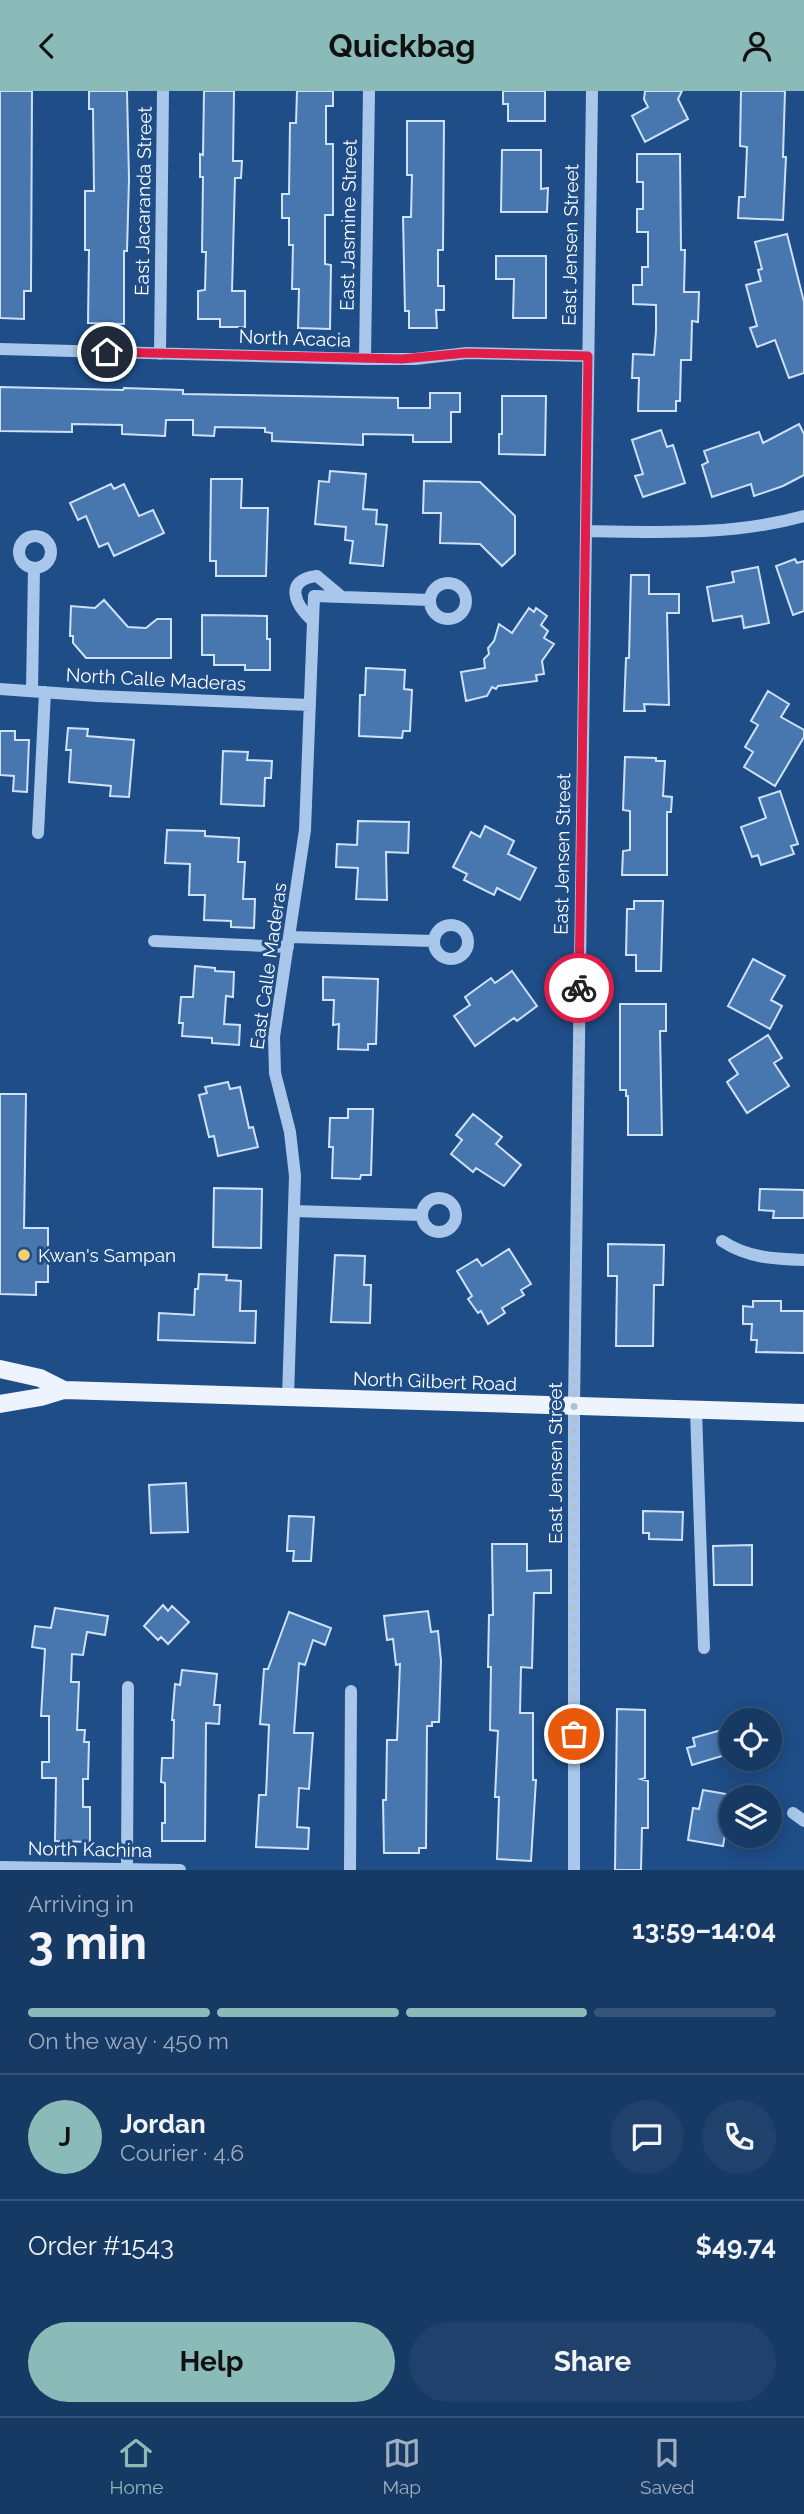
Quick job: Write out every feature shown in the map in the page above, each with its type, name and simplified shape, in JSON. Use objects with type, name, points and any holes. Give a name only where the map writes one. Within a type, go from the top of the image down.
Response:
[{"type":"main road","name":"North Gilbert Road","points":[[0,1369],[40,1378],[64,1390]]},
{"type":"main road","name":"North Gilbert Road","points":[[0,1403],[41,1397],[64,1390],[804,1413]]},
{"type":"street","name":"East Jacaranda Street","points":[[160,353],[163,91]]},
{"type":"street","name":"East Jasmine Street","points":[[365,359],[369,91]]},
{"type":"street","name":"East Jensen Street","points":[[574,1870],[574,1406],[592,91]]},
{"type":"street","name":"North Acacia","points":[[0,349],[365,359],[402,359],[467,353],[588,356]]},
{"type":"street","points":[[586,531],[729,531],[771,525],[804,516]]},
{"type":"street","points":[[34,568],[38,692],[38,833]]},
{"type":"street","points":[[313,621],[300,611],[294,598],[298,584],[306,577],[317,576],[342,597]]},
{"type":"street","name":"East Calle Maderas","points":[[288,1398],[294,1211],[293,1148],[276,1081],[273,1055],[305,830],[314,596],[430,600]]},
{"type":"street","name":"North Calle Maderas","points":[[0,689],[310,705]]},
{"type":"street","points":[[154,941],[434,941]]},
{"type":"street","points":[[294,1211],[421,1215]]},
{"type":"street","points":[[722,1241],[733,1248],[760,1257],[804,1260]]},
{"type":"street","points":[[696,1410],[704,1648]]},
{"type":"street","points":[[127,1867],[128,1687]]},
{"type":"street","points":[[350,1870],[351,1691]]},
{"type":"street","points":[[793,1813],[804,1821]]},
{"type":"street","name":"North Kachina","points":[[0,1867],[127,1867],[180,1870]]},
{"type":"building","points":[[0,91],[32,91],[31,291],[24,291],[24,319],[0,318]]},
{"type":"building","points":[[89,91],[127,91],[129,179],[127,251],[124,251],[124,324],[88,323],[89,250],[85,250],[85,191],[94,191],[93,109],[89,109]]},
{"type":"building","points":[[204,91],[234,91],[233,161],[242,161],[241,178],[235,178],[232,291],[245,291],[245,327],[220,327],[220,319],[198,319],[198,291],[205,290],[206,252],[202,252],[203,177],[200,177]]},
{"type":"building","points":[[297,91],[333,91],[333,106],[326,106],[326,144],[333,144],[333,215],[325,215],[325,264],[331,265],[330,329],[298,328],[299,289],[292,289],[293,245],[289,245],[289,218],[282,218],[282,194],[289,194],[290,123],[296,123]]},
{"type":"building","points":[[503,91],[545,91],[545,121],[508,121],[508,104],[503,104]]},
{"type":"building","points":[[645,91],[682,91],[678,99],[688,119],[645,142],[632,116],[648,107],[644,99]]},
{"type":"building","points":[[741,91],[785,91],[783,220],[738,218],[739,197],[745,197],[747,147],[740,146]]},
{"type":"building","points":[[407,121],[444,121],[443,250],[438,250],[438,286],[444,286],[444,310],[436,310],[437,328],[409,328],[409,311],[405,311],[403,217],[411,217],[412,175],[407,175]]},
{"type":"building","points":[[502,150],[541,150],[541,189],[548,188],[547,212],[501,212]]},
{"type":"building","points":[[637,154],[680,154],[681,250],[685,250],[684,292],[699,292],[698,322],[692,321],[691,360],[681,360],[680,401],[676,401],[676,411],[638,411],[639,378],[632,378],[633,354],[654,355],[656,331],[656,305],[633,304],[633,285],[642,285],[642,267],[648,267],[648,232],[637,232],[637,209],[643,209],[643,182],[637,182]]},
{"type":"building","points":[[787,234],[804,302],[804,373],[789,378],[775,340],[757,347],[750,328],[757,326],[746,285],[761,281],[758,270],[762,269],[755,242]]},
{"type":"building","points":[[496,256],[546,256],[546,318],[513,318],[514,279],[496,279]]},
{"type":"building","points":[[0,387],[124,388],[183,390],[183,394],[398,398],[398,408],[430,408],[430,393],[460,393],[460,412],[451,412],[451,442],[413,442],[413,435],[363,434],[363,445],[272,441],[272,433],[265,432],[265,428],[215,427],[214,436],[193,435],[193,420],[166,420],[165,436],[122,434],[122,425],[72,424],[72,432],[0,431]]},
{"type":"building","points":[[502,396],[546,396],[545,455],[499,454]]},
{"type":"building","points":[[799,424],[804,434],[804,475],[754,496],[751,484],[712,497],[702,465],[708,462],[704,451],[759,432],[763,443]]},
{"type":"building","points":[[661,430],[667,447],[673,445],[685,483],[643,497],[635,476],[643,474],[632,440]]},
{"type":"building","points":[[330,471],[366,474],[363,509],[377,510],[376,524],[387,525],[383,566],[350,563],[353,541],[345,540],[346,527],[315,524],[319,481],[329,482]]},
{"type":"building","points":[[211,479],[242,479],[241,508],[268,508],[266,576],[216,576],[216,561],[210,561]]},
{"type":"building","points":[[424,481],[480,482],[515,516],[515,554],[502,566],[480,544],[440,543],[441,513],[423,513]]},
{"type":"building","points":[[111,484],[114,489],[124,484],[139,516],[153,510],[164,533],[114,556],[108,543],[99,547],[86,516],[78,520],[70,503]]},
{"type":"building","points":[[795,559],[797,563],[804,561],[804,611],[793,615],[776,566]]},
{"type":"building","points":[[758,567],[769,623],[744,628],[742,616],[713,621],[707,587],[734,582],[732,572]]},
{"type":"building","points":[[631,575],[649,575],[649,594],[679,594],[679,613],[667,613],[669,705],[644,704],[645,711],[624,711],[626,658],[629,658]]},
{"type":"building","points":[[104,600],[128,627],[146,628],[157,619],[171,619],[171,658],[86,658],[73,643],[73,636],[70,636],[71,606],[95,608]]},
{"type":"building","points":[[529,608],[534,612],[536,608],[547,616],[541,625],[548,631],[544,638],[554,644],[542,661],[544,674],[536,675],[537,681],[498,686],[496,689],[492,687],[487,696],[466,701],[461,672],[485,668],[484,659],[489,654],[488,648],[494,641],[499,624],[512,633]]},
{"type":"building","points":[[202,615],[267,616],[270,670],[245,670],[245,665],[214,665],[214,655],[202,655]]},
{"type":"building","points":[[366,668],[405,670],[404,689],[412,690],[410,731],[403,731],[402,738],[359,736],[360,695],[365,695]]},
{"type":"building","points":[[768,691],[789,704],[781,717],[804,730],[804,737],[775,786],[744,767],[753,752],[745,747],[758,725],[751,721]]},
{"type":"building","points":[[68,728],[88,729],[87,736],[134,740],[129,797],[110,796],[111,786],[69,782],[71,750],[66,750]]},
{"type":"building","points":[[0,731],[15,731],[15,740],[29,740],[27,792],[13,791],[14,776],[0,775]]},
{"type":"building","points":[[223,751],[248,752],[247,760],[272,761],[271,778],[265,778],[264,806],[221,804]]},
{"type":"building","points":[[625,757],[665,761],[663,796],[672,797],[671,812],[667,812],[667,875],[622,875],[623,851],[630,850],[630,811],[623,810]]},
{"type":"building","points":[[780,791],[798,844],[791,846],[794,854],[761,865],[758,855],[752,857],[741,827],[766,818],[759,798]]},
{"type":"building","points":[[358,821],[409,822],[408,853],[386,852],[387,900],[356,899],[358,868],[336,867],[337,844],[357,845]]},
{"type":"building","points":[[485,826],[514,841],[508,854],[536,868],[520,900],[497,888],[494,895],[464,880],[467,874],[453,867],[471,832],[480,837]]},
{"type":"building","points":[[167,830],[205,831],[205,836],[239,838],[238,862],[245,862],[243,899],[255,899],[254,928],[231,927],[231,921],[204,920],[205,895],[189,895],[190,864],[165,863]]},
{"type":"building","points":[[634,901],[663,901],[661,971],[636,971],[636,955],[626,955],[627,909],[634,909]]},
{"type":"building","points":[[753,959],[785,976],[771,1000],[782,1006],[770,1029],[728,1006]]},
{"type":"building","points":[[195,966],[234,972],[233,997],[226,996],[224,1024],[240,1025],[239,1045],[212,1043],[212,1038],[182,1036],[183,1023],[179,1023],[181,997],[193,997]]},
{"type":"building","points":[[512,971],[537,1006],[517,1021],[514,1018],[475,1046],[454,1016],[470,1005],[465,997],[491,978],[495,983]]},
{"type":"building","points":[[323,977],[378,979],[376,1044],[368,1044],[368,1050],[338,1049],[339,1024],[333,1025],[334,1000],[323,1000]]},
{"type":"building","points":[[620,1004],[666,1004],[666,1031],[660,1031],[662,1135],[628,1135],[628,1096],[626,1090],[620,1090]]},
{"type":"building","points":[[768,1035],[782,1058],[774,1063],[789,1086],[747,1113],[727,1082],[738,1074],[729,1060]]},
{"type":"building","points":[[228,1082],[230,1089],[240,1087],[249,1128],[253,1127],[258,1147],[218,1156],[214,1136],[209,1137],[199,1095],[207,1093],[205,1087]]},
{"type":"building","points":[[0,1094],[26,1094],[24,1228],[48,1228],[48,1282],[36,1282],[36,1295],[0,1294]]},
{"type":"building","points":[[348,1109],[373,1109],[371,1175],[361,1175],[360,1179],[332,1178],[330,1118],[348,1118]]},
{"type":"building","points":[[473,1114],[502,1137],[496,1144],[521,1165],[504,1186],[476,1168],[473,1172],[451,1154],[462,1140],[456,1135]]},
{"type":"building","points":[[214,1188],[262,1189],[261,1248],[213,1247]]},
{"type":"building","points":[[760,1189],[804,1190],[804,1218],[773,1218],[774,1211],[759,1210]]},
{"type":"building","points":[[608,1244],[664,1245],[663,1285],[654,1285],[653,1346],[616,1346],[617,1276],[608,1276]]},
{"type":"building","points":[[509,1249],[531,1284],[521,1290],[524,1295],[502,1308],[505,1313],[488,1324],[481,1311],[478,1313],[468,1299],[472,1296],[457,1271],[477,1259],[482,1266]]},
{"type":"building","points":[[335,1255],[365,1256],[364,1285],[371,1285],[370,1323],[331,1322]]},
{"type":"building","points":[[199,1274],[227,1275],[226,1280],[241,1281],[240,1311],[256,1311],[255,1343],[158,1340],[159,1313],[194,1315],[195,1289],[198,1289]]},
{"type":"building","points":[[753,1301],[781,1301],[781,1311],[804,1311],[804,1353],[756,1352],[757,1340],[751,1340],[752,1324],[743,1324],[743,1306],[753,1307]]},
{"type":"building","points":[[186,1483],[188,1532],[151,1533],[149,1485]]},
{"type":"building","points":[[643,1511],[683,1512],[682,1540],[649,1539],[649,1533],[643,1533]]},
{"type":"building","points":[[289,1516],[314,1517],[311,1561],[293,1561],[294,1551],[287,1551]]},
{"type":"building","points":[[492,1544],[527,1544],[527,1571],[551,1570],[551,1593],[534,1593],[532,1668],[521,1667],[520,1713],[533,1713],[533,1780],[536,1780],[531,1861],[497,1859],[499,1797],[495,1797],[498,1731],[490,1730],[491,1667],[488,1667],[489,1615],[493,1615]]},
{"type":"building","points":[[752,1545],[752,1585],[714,1585],[713,1546]]},
{"type":"building","points":[[163,1605],[168,1611],[172,1606],[189,1622],[168,1644],[161,1637],[158,1640],[144,1626]]},
{"type":"building","points":[[55,1608],[108,1616],[105,1635],[87,1632],[83,1655],[72,1654],[71,1682],[79,1682],[77,1730],[85,1730],[84,1742],[89,1742],[88,1779],[83,1779],[83,1807],[90,1807],[90,1842],[55,1841],[56,1778],[42,1778],[42,1762],[49,1762],[49,1716],[41,1716],[45,1649],[32,1647],[35,1626],[51,1628]]},
{"type":"building","points":[[428,1611],[431,1632],[438,1631],[441,1661],[439,1722],[432,1722],[432,1726],[427,1726],[426,1848],[419,1848],[419,1853],[384,1853],[383,1800],[386,1800],[387,1740],[397,1740],[400,1664],[396,1665],[393,1639],[387,1640],[384,1616]]},
{"type":"building","points":[[289,1612],[331,1628],[325,1645],[313,1640],[305,1665],[299,1663],[294,1733],[313,1733],[309,1789],[299,1788],[297,1827],[309,1828],[308,1849],[256,1847],[259,1795],[266,1795],[269,1725],[260,1724],[264,1669],[268,1669]]},
{"type":"building","points":[[182,1670],[217,1674],[214,1705],[220,1705],[219,1724],[206,1723],[205,1841],[162,1841],[165,1783],[161,1782],[162,1758],[173,1758],[175,1684],[180,1685]]},
{"type":"building","points":[[617,1709],[645,1710],[645,1778],[641,1779],[648,1781],[648,1828],[642,1828],[641,1870],[615,1870]]},
{"type":"building","points":[[719,1731],[719,1757],[692,1765],[687,1748],[695,1746],[693,1738]]},
{"type":"building","points":[[703,1790],[719,1793],[719,1845],[688,1840],[693,1808],[699,1809]]},
{"type":"way so far","points":[[574,1734],[574,1406],[579,988]]},
{"type":"place","name":"Kwan's Sampan","points":[[24,1255]]},
{"type":"route","points":[[107,352],[402,359],[452,353],[588,356],[579,988]]}]
